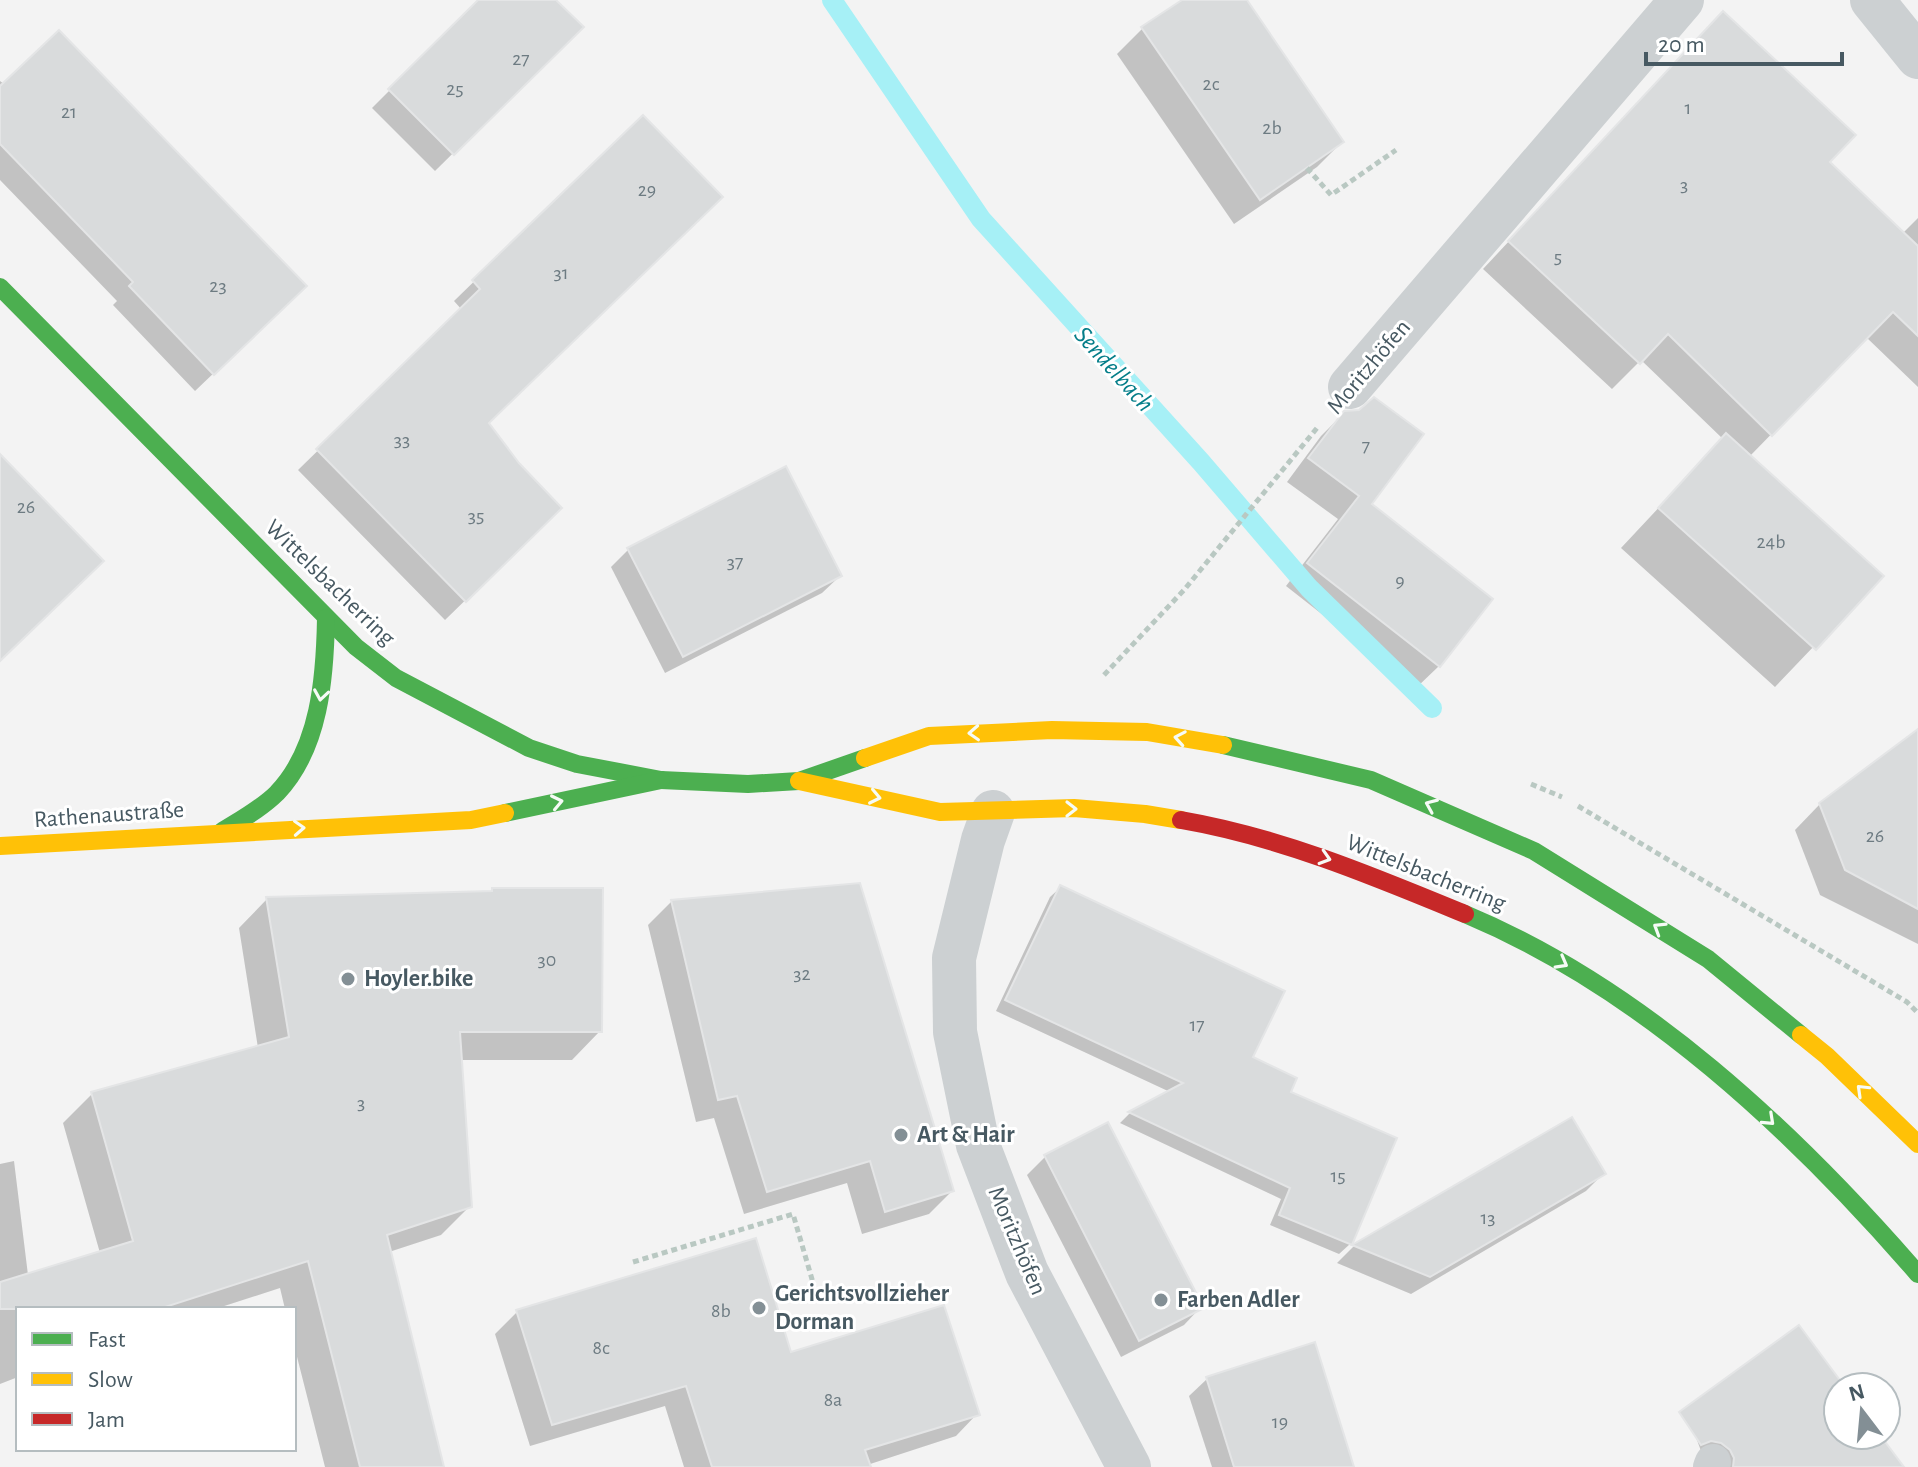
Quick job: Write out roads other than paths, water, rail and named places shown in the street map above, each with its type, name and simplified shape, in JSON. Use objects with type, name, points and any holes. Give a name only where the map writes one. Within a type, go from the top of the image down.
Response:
[{"type":"main road","name":"Wittelsbacherring","points":[[0,287],[356,647],[396,678],[517,742],[577,764],[661,780],[748,784],[799,781],[929,736],[1052,730],[1147,732],[1248,749],[1371,780],[1534,851],[1708,959],[1827,1056],[1918,1144]]},
{"type":"main road","points":[[221,832],[257,810],[281,788],[300,756],[319,709],[326,665],[326,618]]},
{"type":"main road","name":"Rathenaustraße","points":[[0,846],[471,820],[661,780]]},
{"type":"main road","name":"Wittelsbacherring","points":[[799,781],[940,812],[1074,808],[1145,814],[1227,828],[1352,867],[1505,931],[1584,975],[1661,1028],[1721,1077],[1879,1229],[1918,1274]]},
{"type":"street","name":"Moritzhöfen","points":[[1350,387],[1682,0]]},
{"type":"street","points":[[1872,0],[1918,57]]},
{"type":"street","name":"Moritzhöfen","points":[[993,812],[983,840],[954,958],[955,1032],[978,1145],[1027,1273],[1129,1467]]},
{"type":"waterway","name":"Sendelbach","points":[[832,0],[981,219],[1201,462],[1309,588],[1432,708]]},
{"type":"place","name":"Hoyler.bike","points":[[348,979]]},
{"type":"place","name":"Art & Hair","points":[[901,1135]]},
{"type":"place","name":"Farben Adler","points":[[1161,1300]]},
{"type":"place","name":"Gerichtsvollzieher Dorman","points":[[759,1308]]}]
